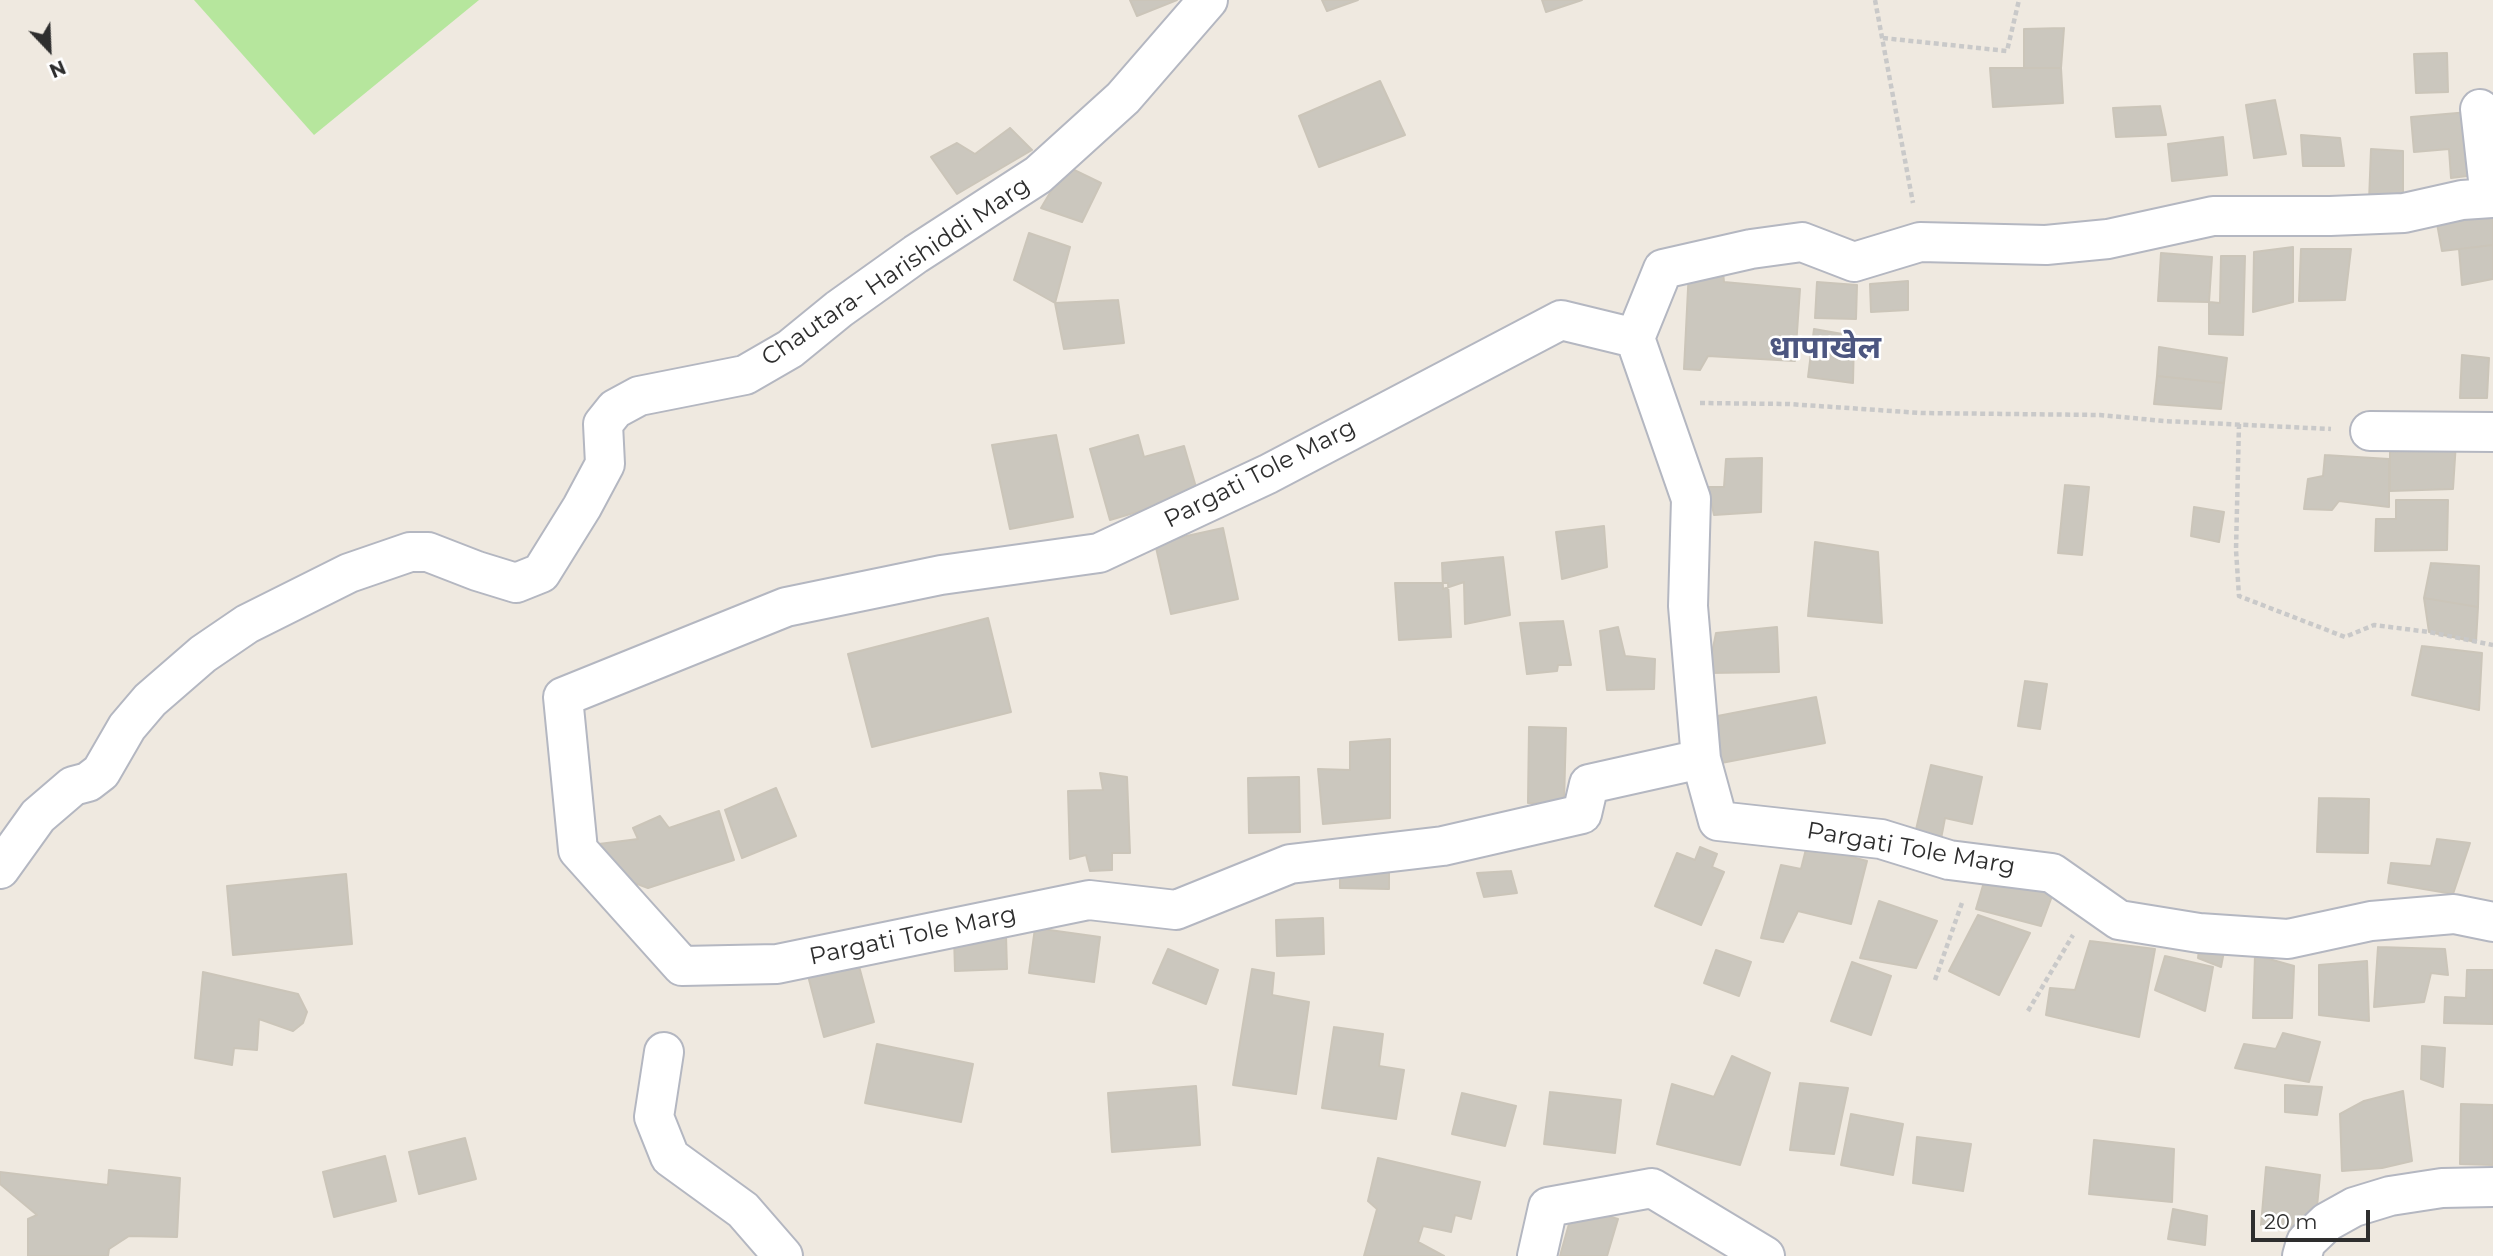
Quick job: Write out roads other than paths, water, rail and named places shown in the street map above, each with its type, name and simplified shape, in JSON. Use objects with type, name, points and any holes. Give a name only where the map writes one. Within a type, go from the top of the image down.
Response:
[{"type":"street","name":"Chautara- Harishiddi Marg","points":[[0,869],[38,816],[73,786],[88,782],[101,772],[127,727],[150,700],[203,654],[247,624],[349,573],[410,552],[428,552],[516,583],[541,573],[605,464],[603,424],[615,409],[639,396],[745,374],[790,349],[839,309],[916,254],[1038,175],[1124,98],[1208,0]]},
{"type":"street","points":[[1701,759],[1688,606],[1691,499],[1635,338],[1663,269],[1751,249],[1802,242],[1854,262],[1920,242],[2046,245],[2108,239],[2213,216],[2404,213],[2462,200],[2492,198],[2480,109]]},
{"type":"street","name":"Pargati Tole Marg","points":[[1635,338],[1561,320],[1268,474],[1099,553],[941,575],[786,607],[563,697],[579,850],[681,966],[778,964],[1089,901],[1176,909],[1290,864],[1443,846],[1582,814],[1589,784],[1701,759],[1718,821],[1881,839],[1949,860],[2052,873],[2119,920],[2199,933],[2287,939],[2371,921],[2454,914],[2493,922]]},
{"type":"street","points":[[2370,431],[2493,432]]},
{"type":"street","points":[[664,1052],[654,1117],[670,1157],[743,1210],[783,1256]]},
{"type":"street","points":[[2302,1256],[2306,1242],[2327,1222],[2354,1207],[2390,1196],[2442,1188],[2493,1187]]},
{"type":"street","points":[[1537,1256],[1548,1207],[1652,1188],[1765,1256]]},
{"type":"district","name":"धापाखेल","points":[[1825,349]]}]
